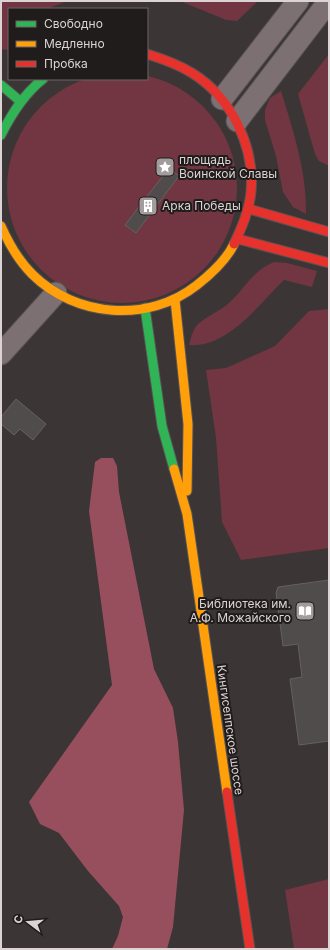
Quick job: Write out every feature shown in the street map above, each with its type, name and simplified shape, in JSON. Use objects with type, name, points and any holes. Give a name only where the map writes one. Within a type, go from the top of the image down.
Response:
[{"type":"main road","points":[[1,226],[7,241],[20,261],[36,279],[56,293],[75,302],[96,308],[117,311],[145,308],[175,300],[201,284],[222,264],[238,239],[249,209],[252,186],[250,162],[244,138],[237,121],[222,99],[206,83],[188,69],[167,59],[148,54]]},
{"type":"main road","points":[[1,136],[9,118],[20,101],[42,80]]},
{"type":"main road","points":[[1,85],[20,101]]},
{"type":"main road","points":[[249,209],[329,232]]},
{"type":"main road","points":[[238,239],[329,264]]},
{"type":"main road","name":"Кингисеппское шоссе","points":[[175,300],[188,424],[187,514]]},
{"type":"main road","name":"Кингисеппское шоссе","points":[[145,308],[162,426],[187,514],[250,949]]},
{"type":"street","points":[[222,99],[298,1]]},
{"type":"street","points":[[237,121],[329,1]]},
{"type":"street","points":[[1,354],[56,293]]},
{"type":"shaded area","points":[[1,1],[67,1],[50,8],[8,8],[8,50],[1,49]]},
{"type":"shaded area","points":[[180,1],[258,1],[237,21],[226,20]]},
{"type":"shaded area","points":[[329,54],[329,166],[319,161],[315,154],[298,94]]},
{"type":"shaded area","points":[[148,76],[166,82],[186,93],[195,99],[211,115],[223,134],[232,155],[237,188],[235,210],[232,221],[223,242],[211,261],[195,277],[176,289],[144,301],[122,303],[100,301],[78,294],[49,277],[33,261],[21,242],[9,210],[7,188],[9,166],[21,134],[33,115],[49,99],[68,87],[84,80],[148,80]]},
{"type":"shaded area","points":[[281,91],[302,167],[306,198],[306,214],[293,207],[283,192],[276,156],[265,120],[265,110],[270,98]]},
{"type":"shaded area","points":[[274,262],[287,263],[317,271],[312,287],[284,280],[242,323],[230,332],[203,344],[189,345],[191,336],[199,323],[228,304],[254,275]]},
{"type":"shaded area","points":[[329,309],[329,548],[241,560],[222,522],[216,438],[206,370],[226,368],[275,346],[309,311]]},
{"type":"shaded area","points":[[101,458],[113,458],[117,466],[119,492],[154,669],[173,708],[178,742],[184,810],[173,927],[167,949],[112,949],[118,936],[123,917],[119,906],[88,871],[59,833],[40,824],[29,802],[112,685],[89,511],[95,462]]},
{"type":"shaded area","points":[[329,879],[329,949],[294,949],[285,890]]},
{"type":"building","name":"Арка Победы","points":[[169,168],[179,176],[136,233],[125,225]]},
{"type":"building","points":[[16,399],[46,424],[33,440],[20,429],[14,435],[1,424],[1,417]]},
{"type":"building","points":[[329,580],[329,741],[299,745],[290,679],[302,677],[298,644],[283,646],[276,593],[278,587]]},
{"type":"traffic: fast","points":[[1,135],[19,104],[42,80]]},
{"type":"traffic: fast","points":[[1,85],[20,101]]},
{"type":"traffic: fast","points":[[145,308],[162,426],[174,469]]},
{"type":"traffic: slow","points":[[1,226],[22,263],[32,274],[50,289],[70,300],[91,307],[113,310],[135,310],[157,306],[178,297],[197,285],[213,272],[227,256],[234,244]]},
{"type":"traffic: slow","points":[[175,300],[188,424],[187,491]]},
{"type":"traffic: slow","points":[[174,469],[187,514],[227,792]]},
{"type":"traffic: jam","points":[[148,54],[181,67],[206,83],[229,109],[238,124],[249,157],[251,192],[245,219],[234,244]]},
{"type":"traffic: jam","points":[[249,209],[329,232]]},
{"type":"traffic: jam","points":[[238,239],[329,263]]},
{"type":"traffic: jam","points":[[227,792],[250,949]]},
{"type":"place","name":"площадь Воинской Славы","points":[[165,167]]},
{"type":"place","name":"Арка Победы","points":[[148,206]]},
{"type":"place","name":"Библиотека им. А.Ф. Можайского","points":[[305,611]]}]
